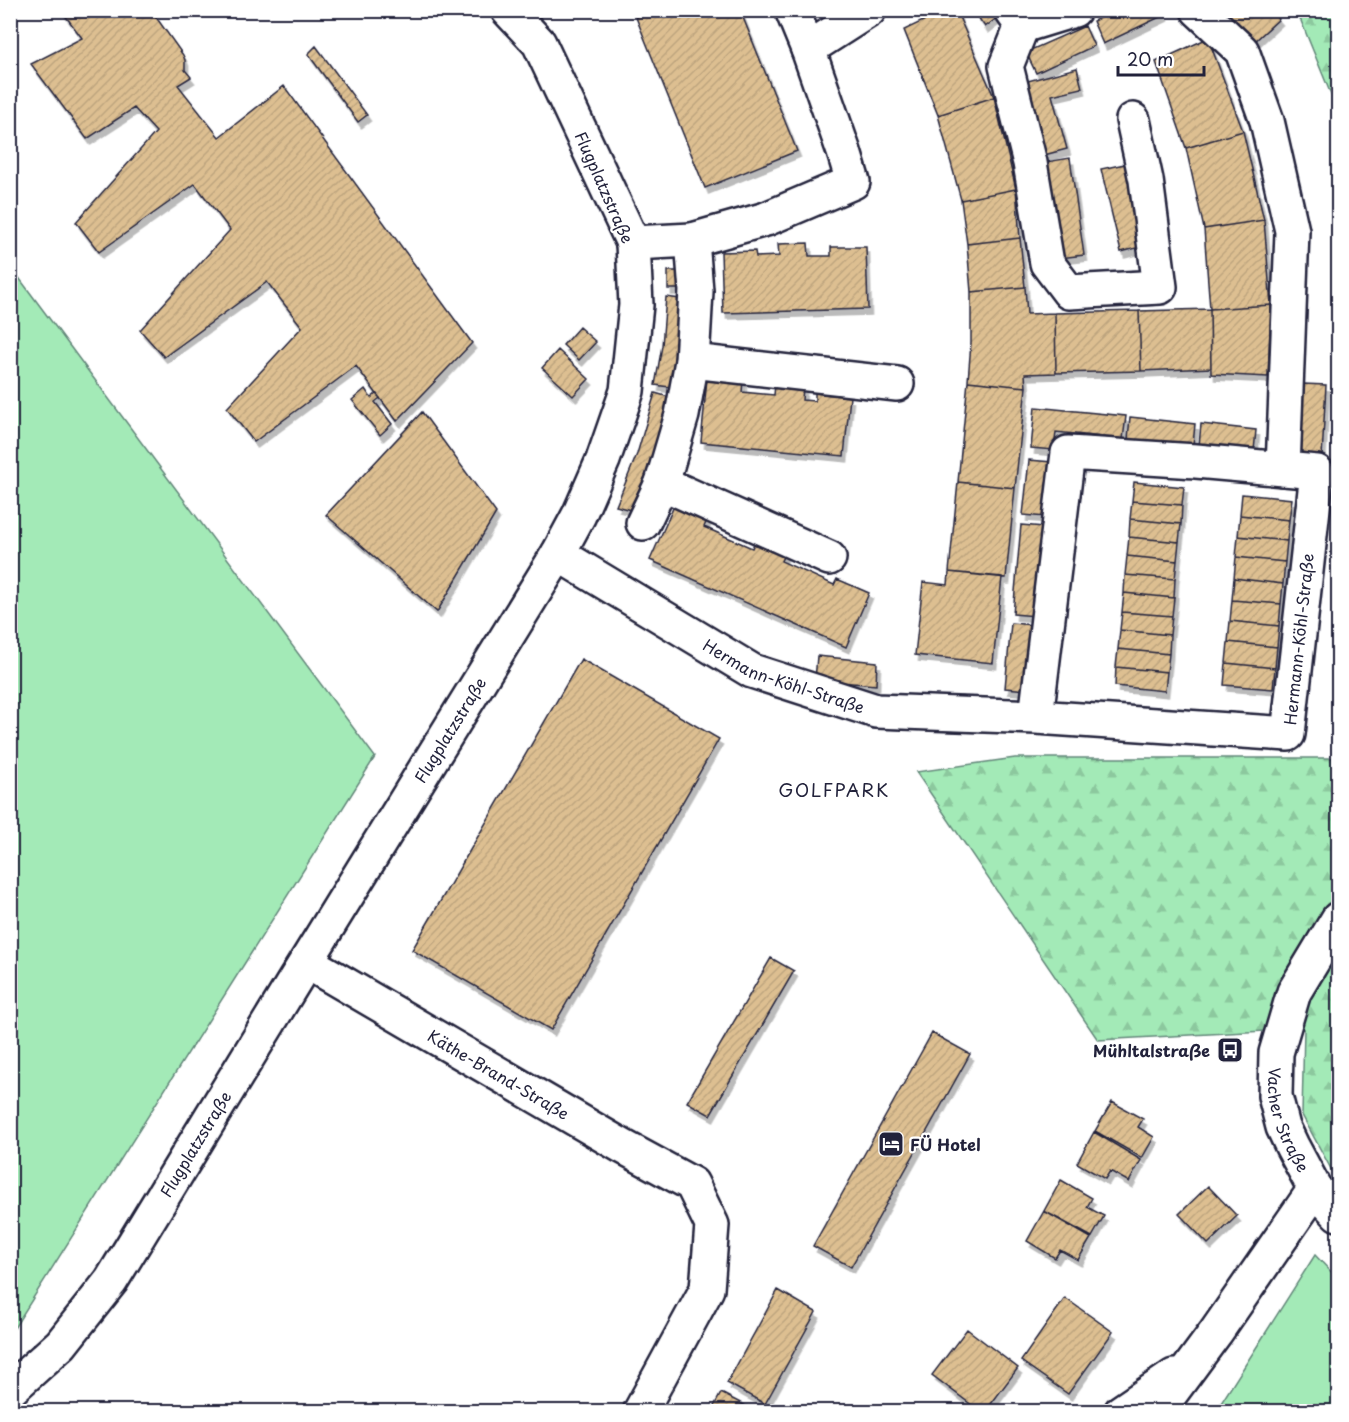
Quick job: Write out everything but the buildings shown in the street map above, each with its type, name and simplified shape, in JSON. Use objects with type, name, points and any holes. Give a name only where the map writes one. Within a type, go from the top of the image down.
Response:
[{"type":"street","name":"Flugplatzstraße","points":[[10,1390],[61,1344],[111,1281],[292,983],[558,554],[579,515],[603,460],[627,391],[636,304],[633,243],[539,43],[508,10]]},
{"type":"street","points":[[633,243],[692,240],[766,219],[853,182],[808,49],[792,10]]},
{"type":"street","points":[[808,49],[869,10]]},
{"type":"street","points":[[1074,10],[1016,18],[1006,66],[1030,164],[1047,264],[1070,292],[1160,287],[1146,180],[1133,120]]},
{"type":"street","points":[[1198,10],[1242,51],[1267,121],[1292,231],[1283,470]]},
{"type":"street","points":[[643,523],[662,483],[682,415],[692,361],[696,291],[692,240]]},
{"type":"street","points":[[692,361],[897,384]]},
{"type":"street","name":"Hermann-Köhl-Straße","points":[[558,554],[752,671],[876,711],[1036,717],[1288,734],[1328,473],[1196,461],[1068,453],[1036,717]]},
{"type":"street","points":[[662,483],[829,558]]},
{"type":"street","name":"Vacher Straße","points":[[1338,919],[1294,992],[1276,1053],[1275,1096],[1283,1126],[1292,1146],[1315,1189],[1338,1215]]},
{"type":"street","name":"Käthe-Brand-Straße","points":[[307,962],[692,1185],[712,1225],[707,1289],[640,1412]]},
{"type":"street","points":[[1157,1412],[1216,1332],[1315,1189]]},
{"type":"street","points":[[1121,1412],[1191,1365]]},
{"type":"green space","points":[[1297,11],[1338,11],[1338,112]]},
{"type":"green space","points":[[11,267],[375,757],[11,1333]]},
{"type":"green space","points":[[1015,758],[1338,758],[1338,1182],[1302,1115],[1304,1029],[1098,1040],[916,772]]},
{"type":"green space","points":[[1315,1255],[1338,1279],[1338,1411],[1216,1411]]},
{"type":"place","name":"Mühltalstraße","points":[[1230,1050]]},
{"type":"place","name":"FÜ Hotel","points":[[891,1144]]},
{"type":"district","name":"GOLFPARK","points":[[834,789]]}]
